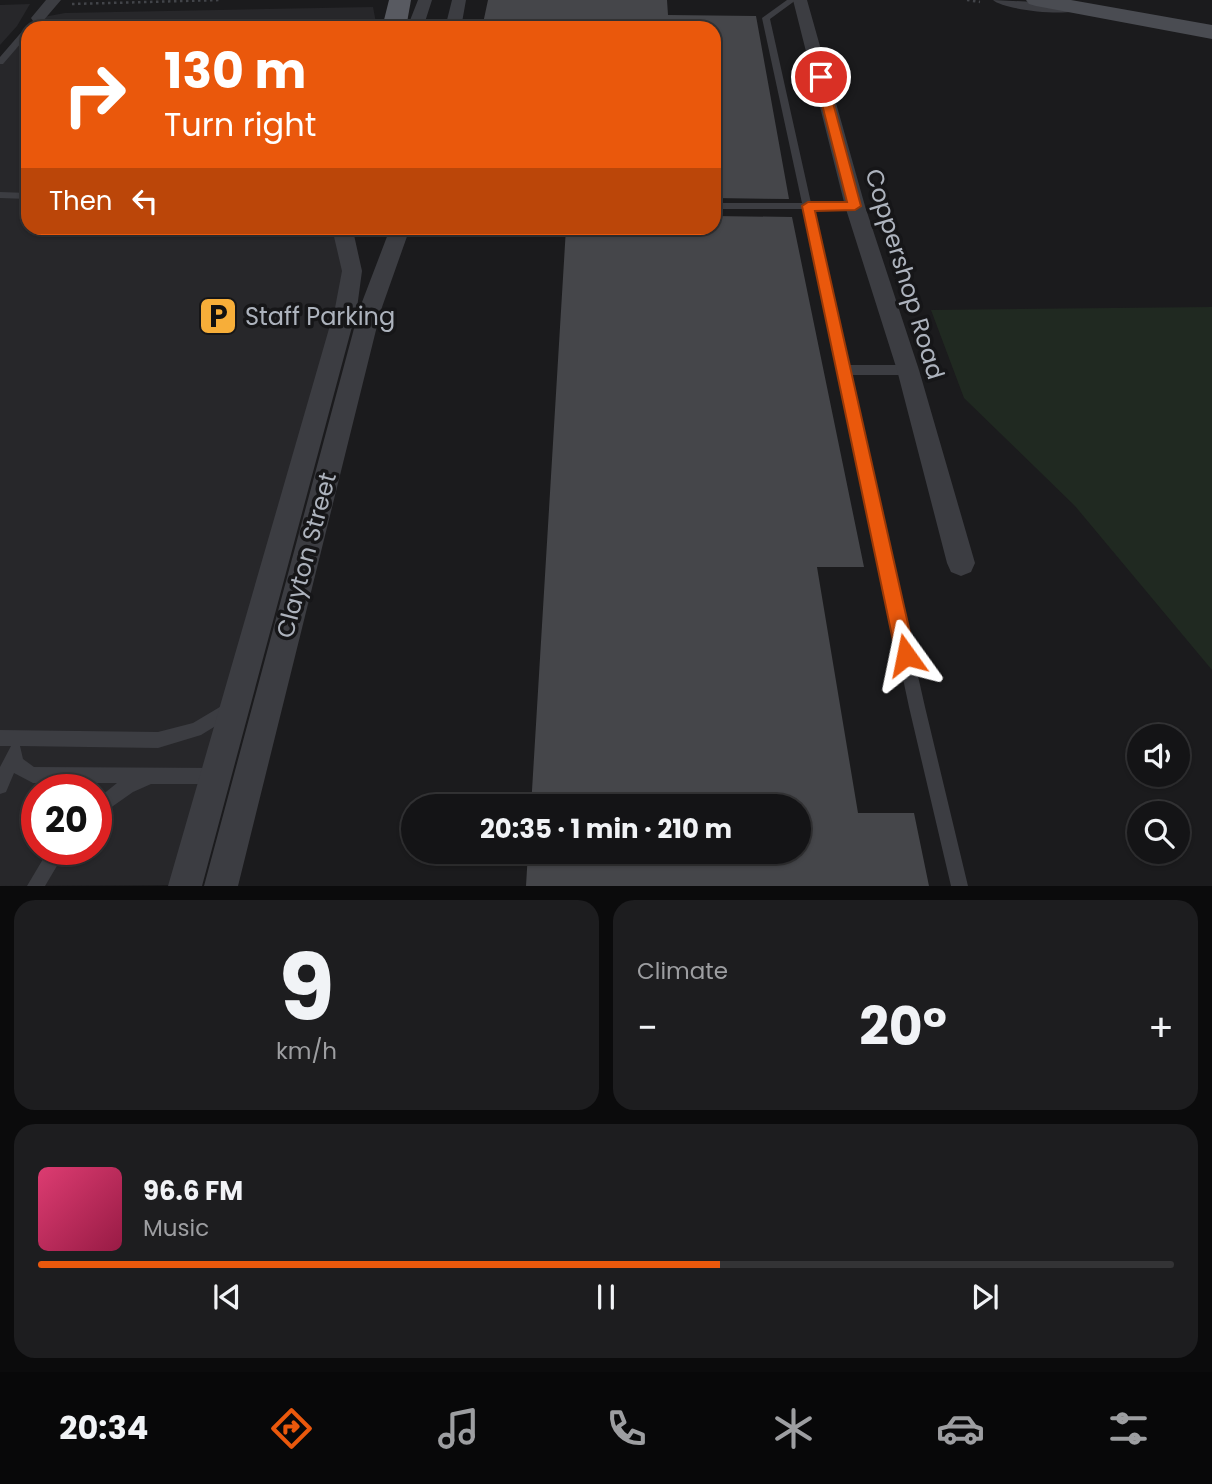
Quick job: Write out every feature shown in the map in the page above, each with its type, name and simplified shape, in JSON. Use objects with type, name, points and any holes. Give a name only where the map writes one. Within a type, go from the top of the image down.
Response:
[{"type":"main road","points":[[396,21],[400,0]]},
{"type":"main road","points":[[1036,0],[1212,32]]},
{"type":"main road","points":[[1140,0],[1212,13]]},
{"type":"street","points":[[418,21],[425,0]]},
{"type":"street","points":[[454,21],[459,0]]},
{"type":"street","name":"Coppershop Road","points":[[800,0],[855,206],[908,370],[961,563]]},
{"type":"street","points":[[1000,0],[1045,8],[1080,8]]},
{"type":"street","points":[[37,21],[59,2]]},
{"type":"street","name":"Clayton Street","points":[[185,886],[346,309],[352,271],[344,235]]},
{"type":"street","name":"Clayton Street","points":[[221,886],[370,310],[397,235]]},
{"type":"lane","points":[[792,0],[766,18],[960,886]]},
{"type":"lane","points":[[0,62],[21,38]]},
{"type":"lane","points":[[0,195],[21,196]]},
{"type":"lane","points":[[721,206],[855,206]]},
{"type":"lane","points":[[843,370],[908,370]]},
{"type":"lane","points":[[0,738],[17,745],[158,740],[196,730],[235,705]]},
{"type":"lane","points":[[17,745],[15,761],[21,771],[33,775],[249,777]]},
{"type":"lane","points":[[0,786],[17,745]]},
{"type":"lane","points":[[112,798],[127,786],[152,776]]},
{"type":"lane","points":[[35,886],[49,865]]},
{"type":"path","points":[[59,2],[221,0]]},
{"type":"shaded area","points":[[30,4],[17,26],[0,45],[0,5]]},
{"type":"shaded area","points":[[373,7],[376,21],[35,21],[38,18],[65,13]]},
{"type":"shaded area","points":[[21,37],[21,235],[344,235],[352,271],[185,885],[0,886],[0,61]]},
{"type":"shaded area","points":[[1212,307],[1212,670],[1075,506],[964,398],[931,310]]},
{"type":"building","points":[[488,0],[667,0],[668,15],[756,16],[789,199],[721,198],[721,21],[484,21]]},
{"type":"building","points":[[721,216],[792,217],[864,567],[817,567],[858,813],[914,813],[929,886],[526,886],[527,864],[811,864],[811,794],[532,794],[566,235],[721,235]]},
{"type":"place","name":"Staff Parking","points":[[218,316]]},
{"type":"route","points":[[821,77],[855,206],[808,206],[906,655]]}]
